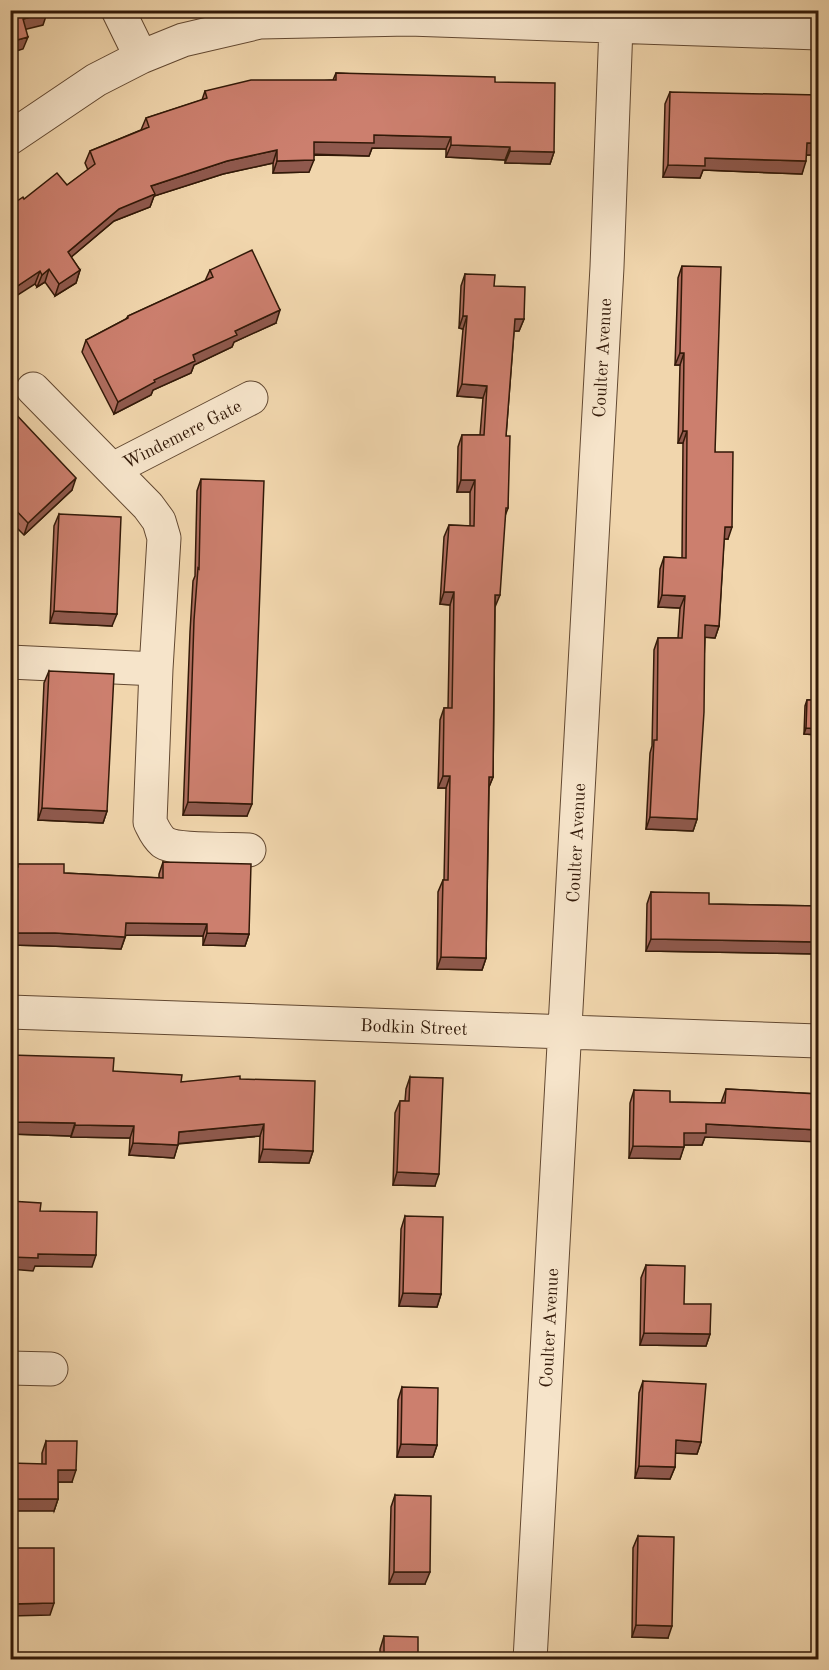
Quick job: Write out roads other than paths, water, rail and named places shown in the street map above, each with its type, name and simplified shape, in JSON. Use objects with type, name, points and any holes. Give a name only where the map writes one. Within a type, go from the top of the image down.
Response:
[{"type":"street","points":[[118,10],[141,57]]},
{"type":"street","points":[[10,138],[96,80],[141,57],[183,40],[260,22],[410,15],[616,26],[786,21],[819,33]]},
{"type":"street","name":"Coulter Avenue","points":[[530,1659],[607,267],[616,26]]},
{"type":"street","name":"Windemere Gate","points":[[33,389],[148,506],[159,521],[164,538],[150,822],[155,834],[165,844],[177,847],[249,850]]},
{"type":"street","name":"Windemere Gate","points":[[114,469],[251,398]]},
{"type":"street","points":[[10,662],[156,669]]},
{"type":"street","name":"Bodkin Street","points":[[10,1012],[819,1041]]},
{"type":"street","points":[[10,1368],[51,1369]]}]
